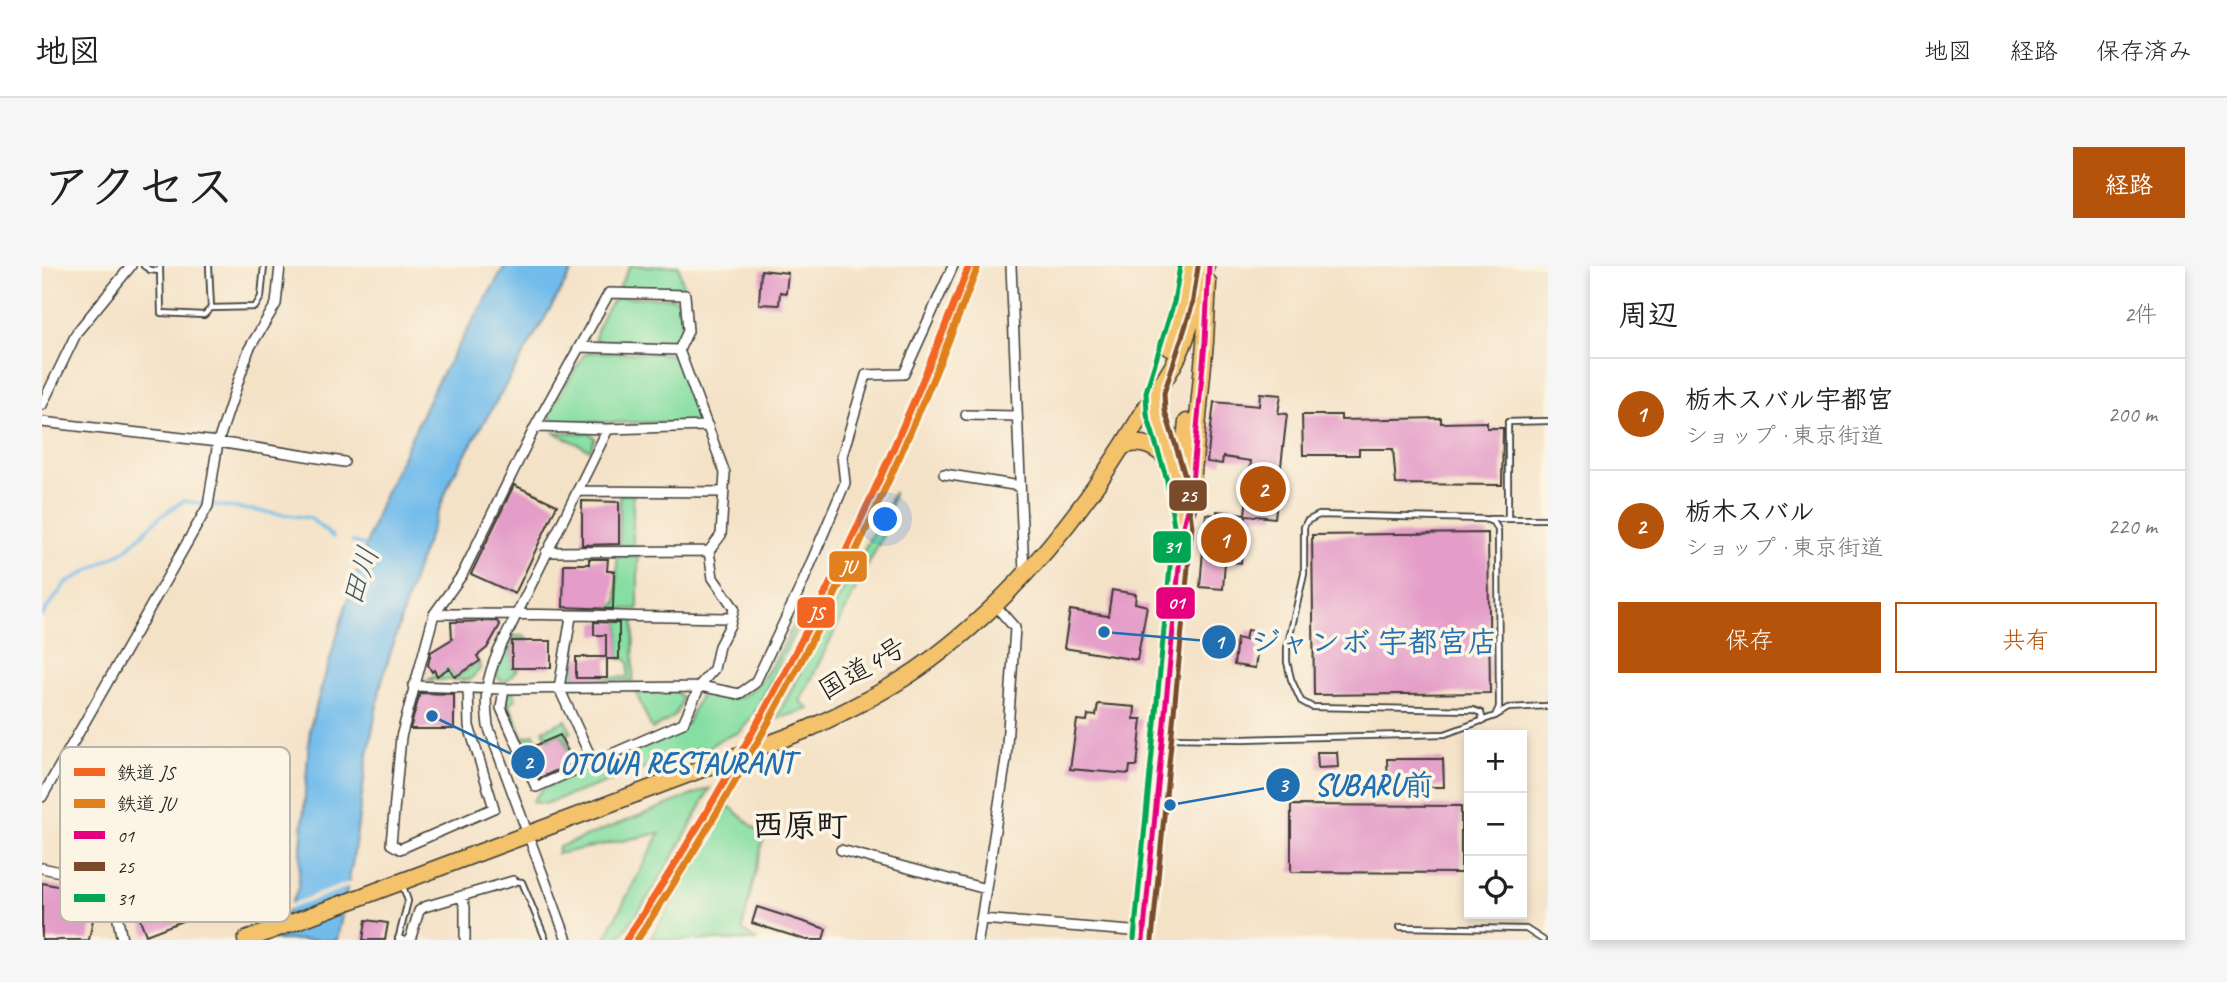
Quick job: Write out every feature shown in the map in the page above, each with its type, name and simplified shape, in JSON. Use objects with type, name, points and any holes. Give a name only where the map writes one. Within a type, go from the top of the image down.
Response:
[{"type":"highway","points":[[1183,526],[1174,472],[1156,413],[1155,392],[1183,304],[1189,266]]},
{"type":"highway","points":[[1143,936],[1183,526],[1191,494],[1205,342],[1208,266]]},
{"type":"highway","name":"国道4号","points":[[250,938],[783,739],[832,718],[887,688],[935,655],[995,605],[1024,575],[1071,519],[1123,446],[1180,353],[1208,266]]},
{"type":"highway","points":[[1174,472],[1185,439],[1194,357],[1205,342]]},
{"type":"highway","points":[[1123,446],[1135,443],[1152,447],[1164,456],[1174,472]]},
{"type":"street","points":[[42,405],[77,332],[131,266]]},
{"type":"street","points":[[71,747],[208,506],[218,442],[249,349],[276,304],[280,266]]},
{"type":"street","points":[[413,686],[504,689],[699,686],[740,694],[755,683],[845,484],[842,456],[866,375],[904,374],[953,266]]},
{"type":"street","points":[[1011,266],[1024,575]]},
{"type":"street","points":[[468,688],[469,726],[494,808],[400,849],[390,844],[401,737],[434,614],[462,576],[535,427],[609,293],[685,295],[688,331],[679,350],[725,473],[720,535],[709,551],[713,578],[734,608],[719,646],[714,669],[699,686],[683,723],[536,787],[501,708],[504,689]]},
{"type":"street","points":[[579,347],[679,350]]},
{"type":"street","points":[[966,415],[1017,416]]},
{"type":"street","points":[[42,422],[218,442],[344,462]]},
{"type":"street","points":[[535,427],[608,429],[708,426]]},
{"type":"street","points":[[568,940],[488,726],[486,688],[491,669],[516,613],[608,429]]},
{"type":"street","points":[[943,474],[1020,486]]},
{"type":"street","points":[[577,491],[724,492]]},
{"type":"street","points":[[546,552],[709,551]]},
{"type":"street","points":[[978,940],[1006,759],[1015,628],[995,605]]},
{"type":"street","points":[[434,614],[516,613],[571,617],[732,618]]},
{"type":"street","points":[[571,617],[559,688],[593,762]]},
{"type":"street","points":[[42,797],[60,765]]},
{"type":"street","points":[[841,850],[986,889]]},
{"type":"street","points":[[42,868],[60,872]]},
{"type":"street","points":[[407,940],[419,911],[513,881]]},
{"type":"street","points":[[461,896],[465,907],[465,940]]},
{"type":"street","points":[[981,919],[1143,936]]},
{"type":"street","points":[[119,922],[122,940]]},
{"type":"lane","points":[[144,266],[150,270],[160,268],[161,313],[204,315],[211,308],[255,307],[261,297],[264,266]]},
{"type":"lane","points":[[209,266],[211,308]]},
{"type":"lane","points":[[1508,518],[1508,422],[1548,421]]},
{"type":"lane","points":[[1483,721],[1481,713],[1473,710],[1312,707],[1301,701],[1291,679],[1287,648],[1304,574],[1304,527],[1313,517],[1319,515],[1548,519]]},
{"type":"lane","points":[[1483,519],[1490,520],[1498,530],[1499,707],[1495,716]]},
{"type":"lane","points":[[1162,738],[1243,739],[1445,734],[1483,721],[1508,708],[1548,706]]},
{"type":"lane","points":[[513,881],[522,882],[546,940]]},
{"type":"lane","points":[[402,882],[408,901],[398,939],[407,940]]},
{"type":"lane","points":[[1400,927],[1526,929],[1543,940]]},
{"type":"green space","points":[[630,266],[679,266],[684,290],[619,288]]},
{"type":"green space","points":[[618,297],[674,298],[680,302],[682,326],[676,340],[671,345],[600,343],[595,338],[601,321],[610,304]]},
{"type":"green space","points":[[591,352],[671,354],[676,357],[700,417],[696,423],[553,422],[549,413],[584,355]]},
{"type":"green space","points":[[553,432],[590,433],[595,438],[590,450]]},
{"type":"green space","points":[[894,492],[882,537],[800,701],[809,709],[776,719]]},
{"type":"green space","points":[[620,494],[633,494],[633,547],[619,546]]},
{"type":"green space","points":[[617,556],[638,556],[638,609],[587,609],[617,604]]},
{"type":"green space","points":[[800,610],[804,614],[754,714],[740,732],[719,740],[701,753],[684,755],[544,804],[532,802],[542,789],[687,724],[702,691],[730,698],[748,692],[767,673]]},
{"type":"green space","points":[[634,619],[633,681],[574,681],[564,675],[575,626],[576,678],[628,677],[629,663],[626,659],[619,659],[619,621]]},
{"type":"green space","points":[[511,636],[524,636],[528,640],[512,641],[512,668],[519,668],[507,681],[501,681],[496,674]]},
{"type":"green space","points":[[479,662],[480,669],[470,680],[428,680],[449,668],[455,677]]},
{"type":"green space","points":[[513,691],[516,699],[509,704],[524,738],[534,734],[538,744],[525,749],[537,777],[534,777],[505,709],[505,698]]},
{"type":"green space","points":[[676,691],[682,698],[678,710],[668,721],[652,729],[636,693]]},
{"type":"green space","points":[[566,720],[571,732],[565,735],[574,756],[581,754],[583,757],[574,763],[561,734],[548,739],[543,730]]},
{"type":"green space","points":[[710,788],[690,828],[631,922],[618,940],[604,940],[660,833],[557,854],[559,847]]},
{"type":"green space","points":[[729,806],[764,836],[742,929],[756,940],[650,940]]},
{"type":"water","name":"田川","points":[[505,266],[575,266],[452,477],[418,564],[381,684],[337,940],[274,940],[282,922],[290,922],[290,906],[298,889],[310,727],[345,608],[379,507],[435,386]]},
{"type":"pier","points":[[352,881],[351,886],[290,909],[290,904]]},
{"type":"building","points":[[761,270],[788,273],[786,293],[780,292],[779,305],[759,304]]},
{"type":"building","points":[[1260,393],[1281,395],[1278,413],[1287,414],[1275,518],[1246,515],[1241,563],[1225,561],[1223,589],[1200,587],[1206,514],[1217,515],[1217,511],[1245,514],[1251,461],[1223,457],[1222,464],[1207,462],[1214,402],[1259,406]]},
{"type":"building","points":[[1302,415],[1341,415],[1341,420],[1441,418],[1441,423],[1487,422],[1487,428],[1503,428],[1502,485],[1396,484],[1393,449],[1359,449],[1359,455],[1303,455]]},
{"type":"building","points":[[514,485],[557,505],[515,594],[471,574]]},
{"type":"building","points":[[582,501],[619,502],[619,544],[582,545]]},
{"type":"building","points":[[1488,533],[1490,693],[1314,695],[1312,535]]},
{"type":"building","points":[[589,559],[608,559],[607,571],[614,571],[613,609],[563,607],[564,564],[589,564]]},
{"type":"building","points":[[1112,590],[1136,594],[1135,603],[1147,606],[1137,660],[1064,648],[1070,610],[1108,616]]},
{"type":"building","points":[[497,621],[500,625],[487,648],[477,656],[480,661],[455,677],[449,668],[437,676],[434,670],[432,672],[428,665],[431,652],[452,639],[451,622]]},
{"type":"building","points":[[594,622],[619,623],[619,659],[607,659],[607,678],[576,678],[576,657],[606,657],[606,635],[594,635]]},
{"type":"building","points":[[1247,630],[1260,632],[1255,668],[1234,665],[1237,638],[1245,640]]},
{"type":"building","points":[[512,641],[551,641],[551,668],[512,668]]},
{"type":"building","points":[[420,693],[454,694],[454,729],[410,729]]},
{"type":"building","points":[[1098,704],[1135,707],[1134,719],[1142,719],[1137,766],[1130,766],[1129,774],[1070,769],[1077,720],[1087,721],[1088,715],[1096,716]]},
{"type":"building","points":[[560,735],[573,763],[540,778],[527,749]]},
{"type":"building","points":[[1317,752],[1337,752],[1338,767],[1318,768]]},
{"type":"building","points":[[1387,759],[1443,759],[1444,787],[1388,787]]},
{"type":"building","points":[[1291,805],[1461,806],[1461,873],[1291,872]]},
{"type":"building","points":[[42,883],[60,887],[60,922],[93,922],[89,940],[42,940]]},
{"type":"building","points":[[757,907],[826,929],[823,940],[806,940],[752,923]]},
{"type":"building","points":[[366,920],[388,923],[385,940],[363,940]]},
{"type":"building","points":[[141,922],[180,922],[146,935]]},
{"type":"waterway","points":[[42,615],[66,583],[126,550],[161,516],[183,501],[310,518],[333,537]]},
{"type":"waterway","name":"田川","points":[[353,542],[368,546]]},
{"type":"rail line","name":"JS","points":[[626,940],[726,779],[816,612],[897,441],[969,266]]},
{"type":"rail line","name":"JU","points":[[637,940],[736,780],[825,614],[905,443],[977,269]]},
{"type":"transit line","name":"31","points":[[1134,939],[1174,526],[1167,480],[1147,415],[1146,392],[1174,302],[1180,266]]},
{"type":"transit line","name":"01","points":[[1143,940],[1183,526],[1191,494],[1209,266]]},
{"type":"transit line","name":"25","points":[[1152,940],[1192,526],[1185,476],[1165,411],[1164,393],[1192,306],[1198,267]]},
{"type":"place","name":"栃木スバル","points":[[1263,489]]},
{"type":"place","name":"栃木スバル宇都宮","points":[[1224,540]]},
{"type":"place","name":"ジャンボ 宇都宮店","points":[[1104,632]]},
{"type":"place","name":"OTOWA RESTAURANT","points":[[432,716]]},
{"type":"place","name":"SUBARU前","points":[[1170,805]]},
{"type":"district","name":"西原町","points":[[800,825]]}]
